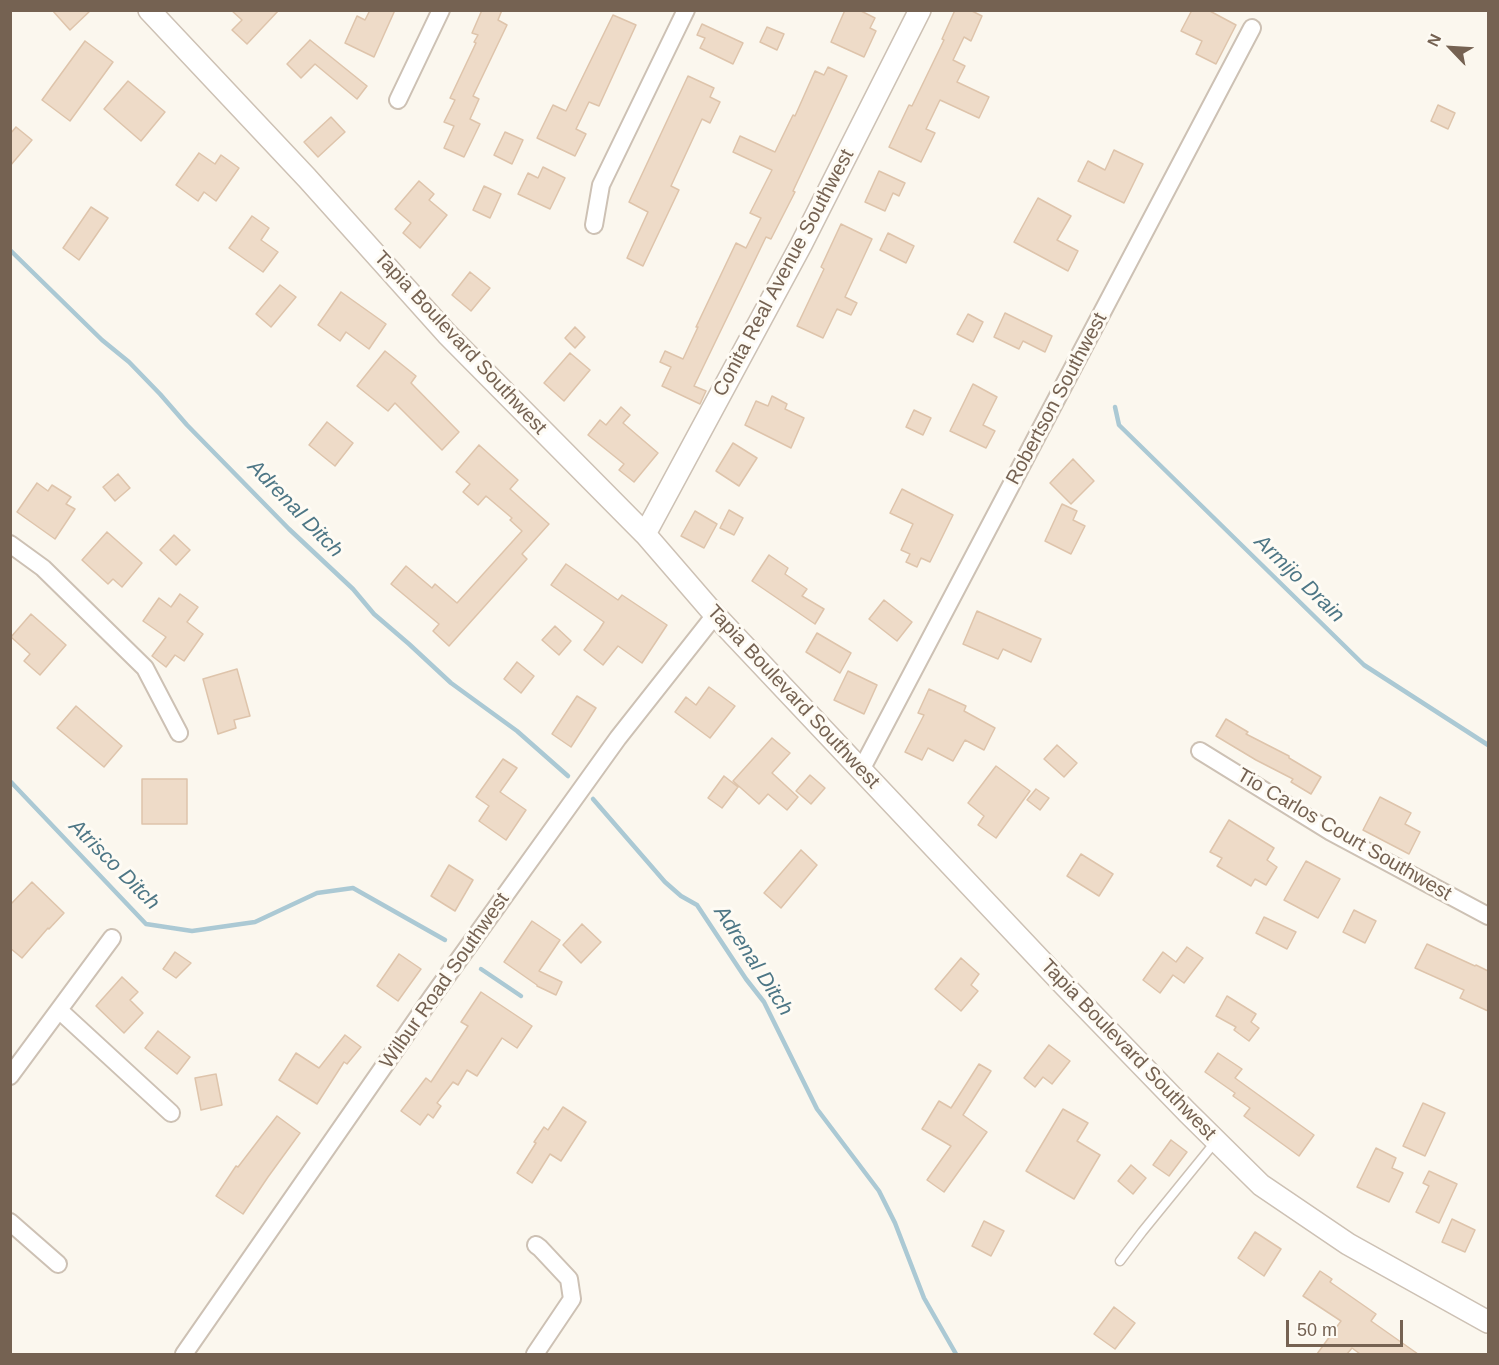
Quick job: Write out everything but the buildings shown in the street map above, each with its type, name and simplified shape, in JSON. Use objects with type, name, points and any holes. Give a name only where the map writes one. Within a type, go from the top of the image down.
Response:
[{"type":"street","name":"Tapia Boulevard Southwest","points":[[149,10],[307,178],[447,334],[645,534],[716,615],[861,770],[1064,985],[1216,1141],[1261,1185],[1348,1244],[1488,1322]]},
{"type":"street","points":[[398,100],[441,10]]},
{"type":"street","points":[[594,225],[601,184],[686,10]]},
{"type":"street","name":"Conita Real Avenue Southwest","points":[[645,534],[801,245],[920,10]]},
{"type":"street","name":"Robertson Southwest","points":[[861,770],[1252,28]]},
{"type":"street","points":[[10,544],[43,568],[145,668],[179,733]]},
{"type":"street","name":"Wilbur Road Southwest","points":[[184,1354],[432,997],[611,747],[716,615]]},
{"type":"street","name":"Tio Carlos Court Southwest","points":[[1200,751],[1331,832],[1488,916]]},
{"type":"street","points":[[10,1076],[112,938]]},
{"type":"street","points":[[59,1010],[171,1113]]},
{"type":"street","points":[[10,1222],[58,1264]]},
{"type":"street","points":[[535,1354],[572,1299],[569,1279],[536,1245]]},
{"type":"lane","points":[[1120,1262],[1216,1141]]},
{"type":"waterway","name":"Adrenal Ditch","points":[[10,250],[102,340],[129,362],[289,529],[353,589],[374,614],[451,683],[517,731],[568,776]]},
{"type":"waterway","name":"Armijo Drain","points":[[1115,407],[1119,425],[1364,665],[1488,745]]},
{"type":"waterway","name":"Atrisco Ditch","points":[[10,781],[146,924],[192,931],[255,922],[317,893],[353,888],[445,940]]},
{"type":"waterway","name":"Adrenal Ditch","points":[[593,799],[665,882],[681,896],[697,905],[764,1002],[817,1109],[879,1191],[895,1223],[924,1298],[956,1354]]},
{"type":"waterway","points":[[481,969],[521,996]]}]
